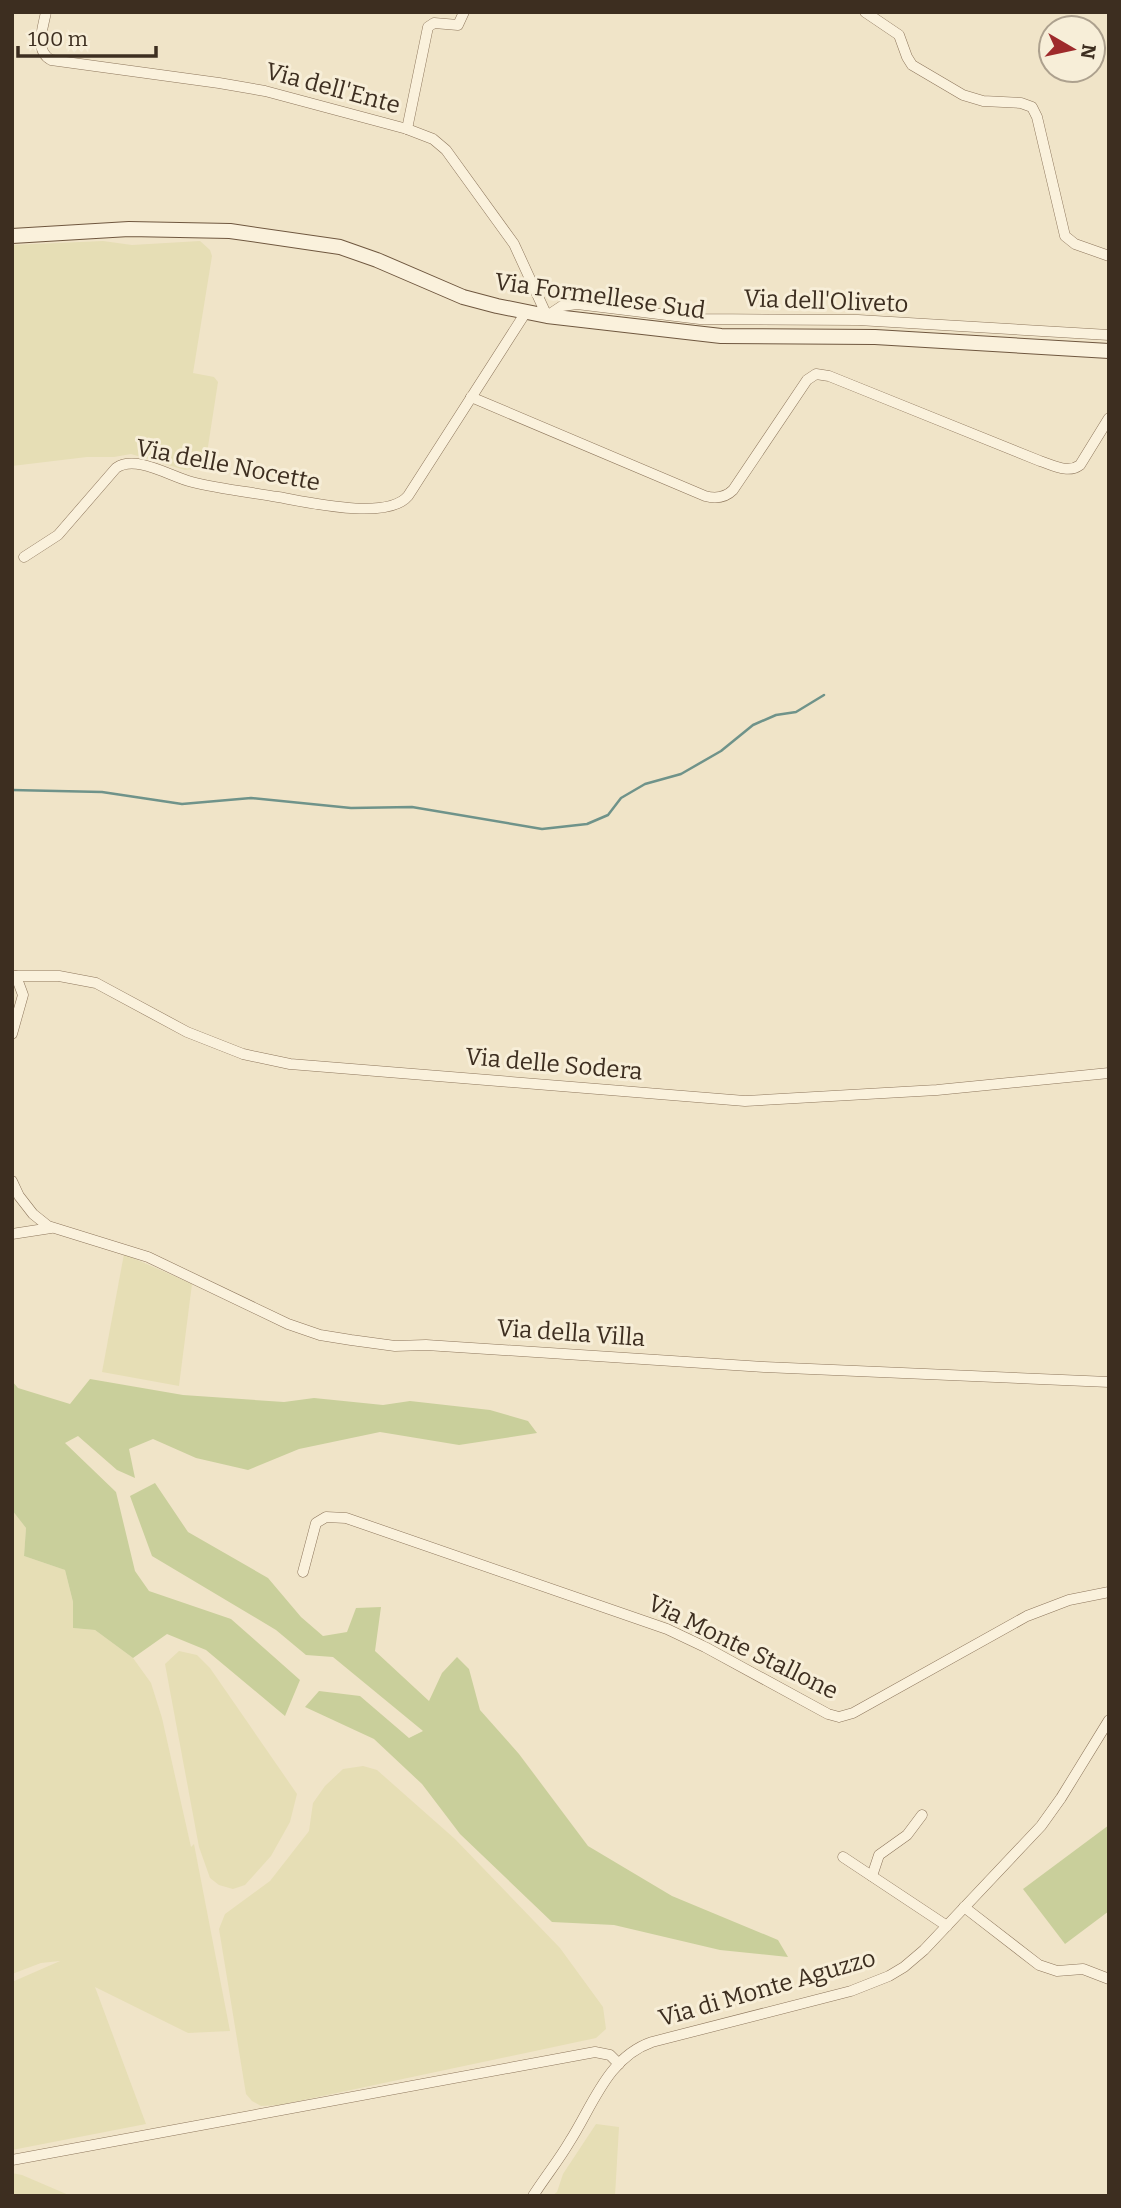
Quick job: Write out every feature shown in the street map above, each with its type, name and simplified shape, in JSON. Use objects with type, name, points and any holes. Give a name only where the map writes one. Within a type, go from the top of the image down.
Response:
[{"type":"street","name":"Via dell'Ente","points":[[46,12],[41,51],[51,60],[256,89],[407,129]]},
{"type":"street","points":[[464,12],[458,25],[434,23],[428,27],[407,129],[435,141],[446,150],[517,248],[547,316]]},
{"type":"street","points":[[865,12],[899,35],[912,65],[963,95],[983,101],[1021,103],[1032,107],[1037,117],[1065,236],[1075,244],[1109,256]]},
{"type":"street","name":"Via Formellese Sud","points":[[12,236],[129,229],[230,231],[306,240],[366,255],[471,299],[547,316],[721,336],[875,337],[1109,351]]},
{"type":"street","name":"Via dell'Oliveto","points":[[547,316],[562,306],[577,304],[700,319],[858,320],[1109,335]]},
{"type":"street","name":"Via delle Nocette","points":[[24,557],[58,535],[116,468],[128,462],[198,484],[329,506],[357,508],[397,505],[408,496],[526,312]]},
{"type":"street","points":[[471,397],[705,496],[716,498],[727,495],[735,487],[807,380],[816,374],[829,376],[1068,470],[1080,465],[1109,418]]},
{"type":"street","points":[[12,1034],[23,995],[14,976]]},
{"type":"street","name":"Via delle Sodera","points":[[14,976],[60,976],[96,983],[187,1032],[253,1058],[290,1064],[745,1101],[937,1090],[1109,1073]]},
{"type":"street","name":"Via della Villa","points":[[12,1181],[19,1196],[33,1214],[51,1228],[148,1257],[295,1327],[320,1335],[386,1345],[426,1345],[764,1367],[1109,1382]]},
{"type":"street","name":"Via della Villa","points":[[12,1234],[51,1228]]},
{"type":"street","name":"Via Monte Stallone","points":[[303,1572],[316,1523],[324,1517],[342,1517],[667,1629],[828,1714],[839,1717],[853,1713],[1034,1612],[1109,1592]]},
{"type":"street","name":"Via di Monte Aguzzo","points":[[533,2196],[572,2139],[604,2080],[636,2050],[652,2042],[812,2002],[884,1978],[914,1959],[1048,1816],[1109,1720]]},
{"type":"street","points":[[872,1876],[879,1855],[909,1834],[922,1815]]},
{"type":"street","points":[[843,1857],[947,1926]]},
{"type":"street","points":[[964,1907],[1039,1965],[1057,1971],[1083,1969],[1109,1979]]},
{"type":"street","points":[[12,2160],[595,2052],[610,2055],[619,2064]]},
{"type":"shaded area","points":[[103,241],[132,245],[200,241],[210,250],[212,256],[193,373],[214,377],[218,382],[207,453],[194,469],[185,470],[131,454],[12,466],[12,245]]},
{"type":"shaded area","points":[[124,1254],[192,1284],[179,1386],[102,1372]]},
{"type":"shaded area","points":[[12,1510],[26,1528],[24,1556],[65,1570],[73,1602],[73,1628],[95,1630],[133,1658],[151,1683],[162,1718],[191,1847],[194,1844],[230,2031],[188,2033],[95,1987],[146,2124],[12,2150],[12,1982],[60,1961],[41,1963],[12,1974]]},
{"type":"shaded area","points":[[179,1651],[197,1655],[210,1668],[297,1794],[290,1822],[271,1856],[245,1885],[233,1889],[219,1885],[210,1878],[199,1847],[165,1664]]},
{"type":"shaded area","points":[[363,1766],[377,1770],[455,1839],[560,1948],[603,2007],[606,2029],[596,2038],[280,2105],[261,2106],[246,2094],[219,1929],[225,1914],[270,1881],[309,1831],[313,1803],[325,1786],[343,1769]]},
{"type":"shaded area","points":[[596,2124],[619,2127],[615,2196],[552,2196],[557,2192],[563,2174]]},
{"type":"shaded area","points":[[12,2173],[22,2175],[71,2196],[12,2196]]},
{"type":"green space","points":[[90,1379],[183,1395],[284,1402],[314,1398],[383,1405],[410,1401],[490,1410],[528,1421],[537,1433],[459,1445],[380,1432],[299,1449],[248,1470],[196,1458],[153,1439],[129,1449],[135,1478],[117,1470],[78,1436],[65,1443],[116,1492],[135,1571],[149,1591],[231,1619],[300,1680],[285,1716],[206,1650],[167,1634],[133,1658],[95,1630],[73,1628],[73,1602],[65,1570],[24,1556],[26,1528],[12,1510],[12,1381],[18,1388],[70,1404]]},
{"type":"green space","points":[[155,1483],[188,1532],[268,1578],[301,1617],[323,1636],[347,1632],[356,1608],[381,1607],[375,1651],[429,1701],[442,1673],[457,1657],[469,1669],[480,1710],[519,1754],[588,1846],[672,1896],[778,1940],[788,1957],[720,1950],[614,1925],[552,1922],[460,1834],[422,1784],[374,1739],[305,1707],[319,1691],[360,1696],[409,1738],[423,1731],[333,1657],[306,1655],[276,1630],[152,1556],[130,1496]]},
{"type":"green space","points":[[1109,1825],[1109,1911],[1065,1944],[1023,1889]]},
{"type":"waterway","points":[[12,790],[102,792],[182,804],[251,798],[351,808],[412,807],[542,829],[587,824],[608,815],[621,798],[645,784],[681,774],[721,751],[753,725],[776,715],[796,712],[824,695]]}]
